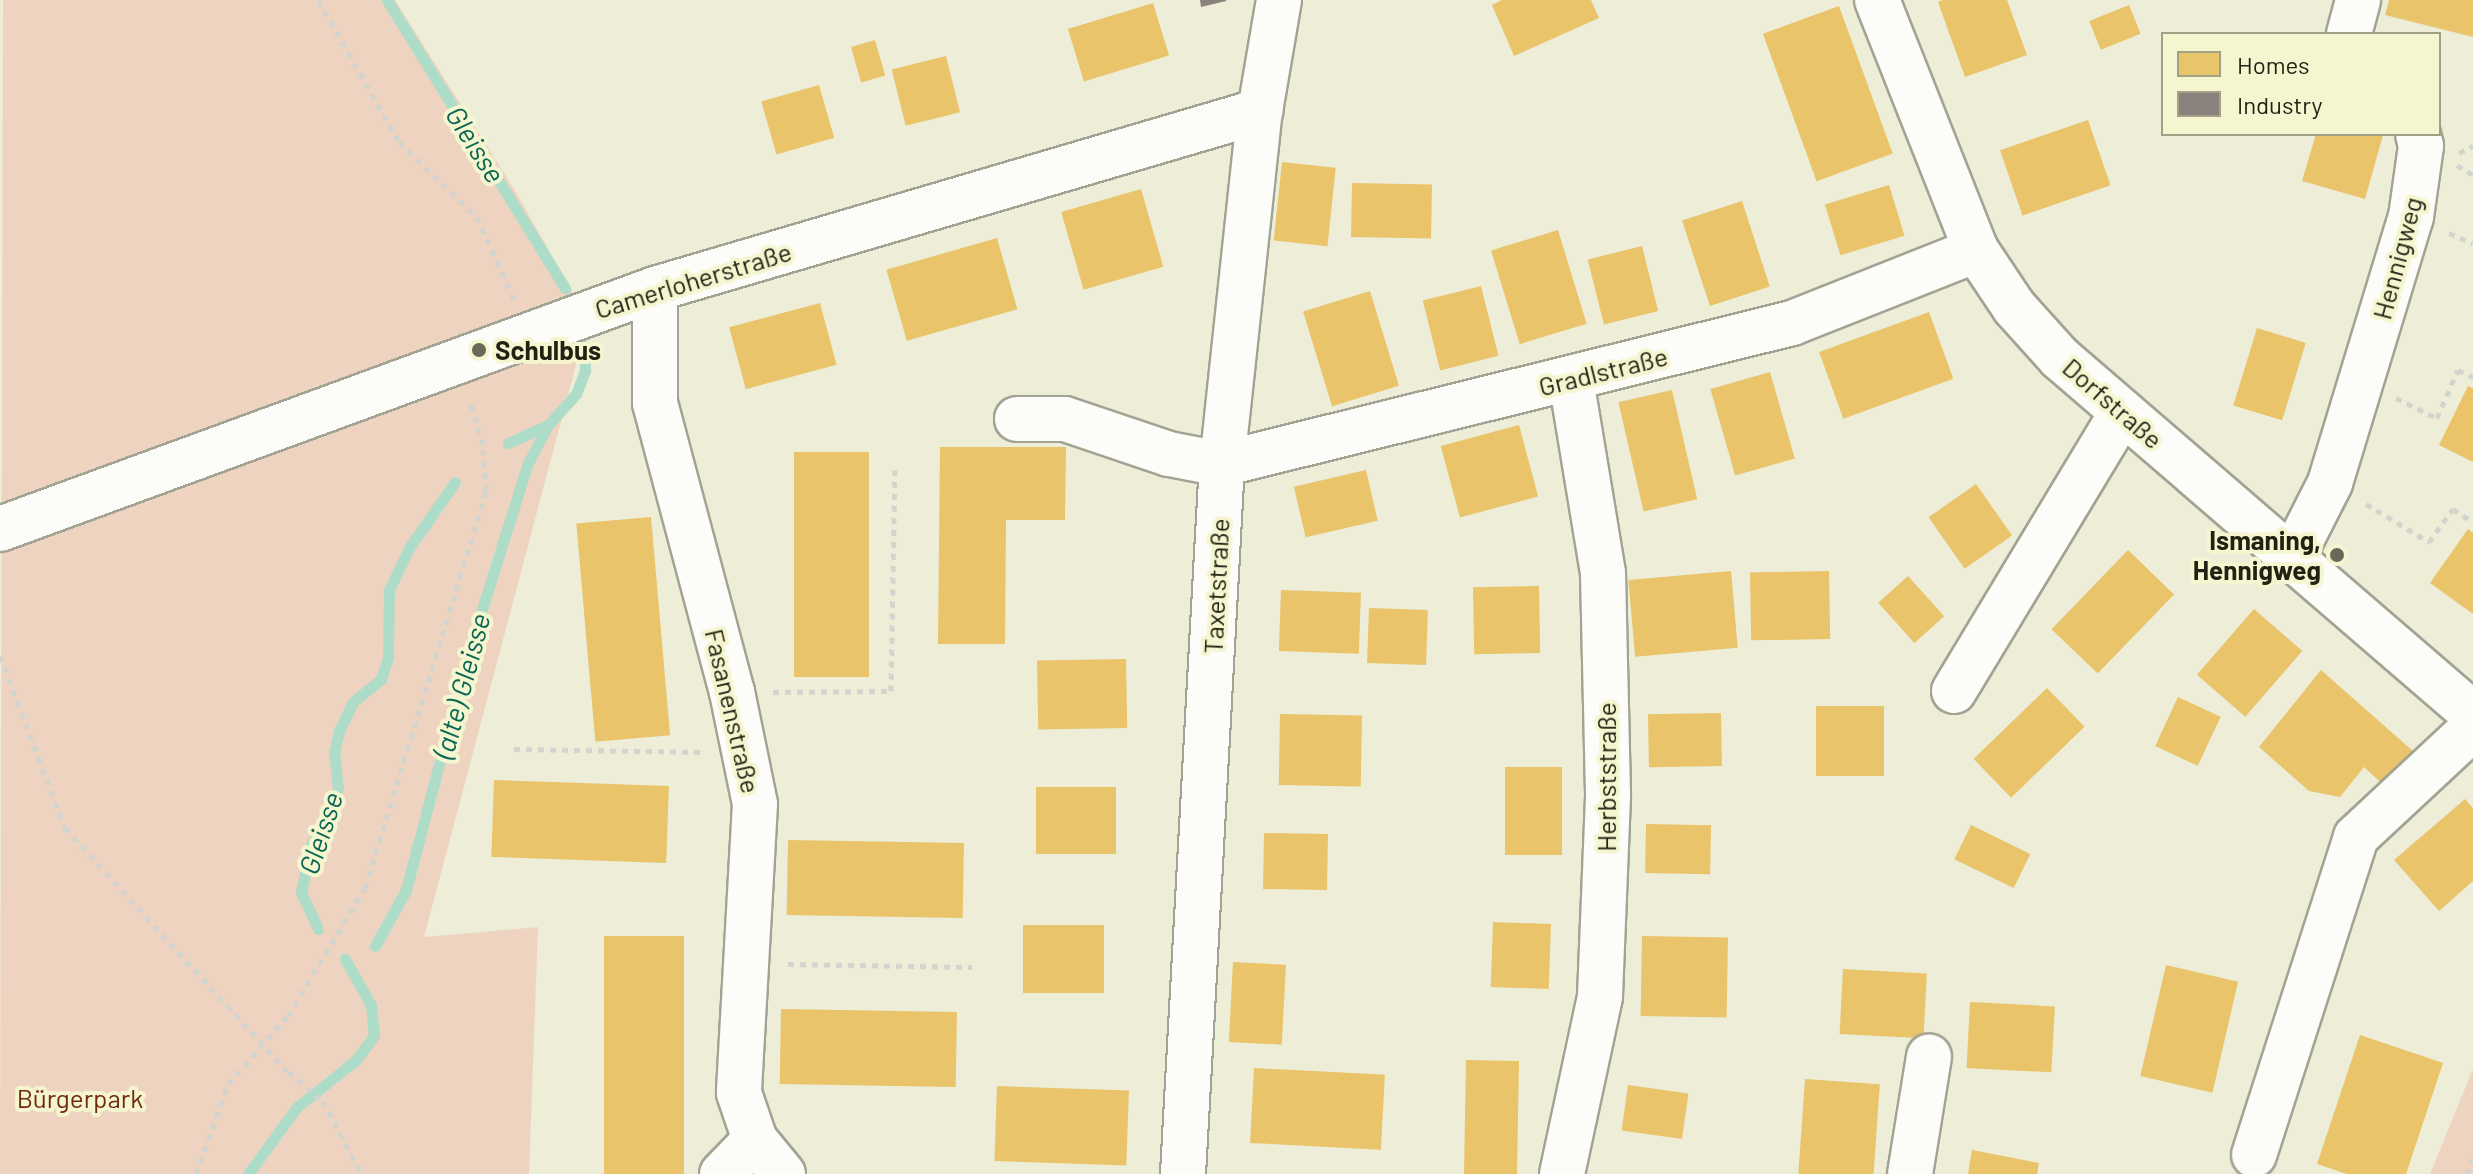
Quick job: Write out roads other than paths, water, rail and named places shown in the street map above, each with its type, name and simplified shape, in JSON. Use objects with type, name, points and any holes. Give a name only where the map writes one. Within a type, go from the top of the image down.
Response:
[{"type":"street","name":"Taxetstraße","points":[[1183,1174],[1222,464],[1260,111],[1279,0]]},
{"type":"street","name":"Dorfstraße","points":[[1877,0],[1976,250],[2014,307],[2122,412],[2473,714]]},
{"type":"street","points":[[2350,32],[2358,0]]},
{"type":"street","name":"Camerloherstraße","points":[[0,529],[457,358],[655,289],[1260,111]]},
{"type":"street","name":"Hennigweg","points":[[2292,558],[2330,483],[2363,381],[2411,217],[2421,146],[2418,136]]},
{"type":"street","name":"Gradlstraße","points":[[1222,464],[1792,323],[1976,250]]},
{"type":"street","name":"Fasanenstraße","points":[[655,289],[655,403],[732,692],[755,804],[743,964],[739,1093],[755,1140],[783,1174]]},
{"type":"street","name":"Herbststraße","points":[[1562,1174],[1600,996],[1608,794],[1603,573],[1571,379]]},
{"type":"street","points":[[1954,691],[2122,412]]},
{"type":"street","points":[[1017,419],[1065,419],[1169,454],[1222,464]]},
{"type":"street","points":[[2254,1155],[2356,837],[2473,728]]},
{"type":"street","points":[[1910,1174],[1929,1057]]},
{"type":"street","points":[[722,1174],[755,1140]]},
{"type":"waterway","name":"Gleisse","points":[[387,0],[565,288]]},
{"type":"waterway","name":"Gleisse","points":[[508,443],[548,425],[576,394],[585,370],[584,346]]},
{"type":"waterway","name":"(alte) Gleisse","points":[[375,946],[406,890],[468,654],[528,463],[548,425]]},
{"type":"waterway","name":"Gleisse","points":[[318,929],[301,892],[311,845],[330,815],[338,789],[334,753],[339,731],[353,702],[381,679],[388,658],[389,590],[409,548],[455,482]]},
{"type":"waterway","name":"Gleisse","points":[[248,1174],[297,1107],[356,1060],[374,1035],[371,1005],[345,959]]},
{"type":"place","name":"Schulbus","points":[[479,350]]},
{"type":"place","name":"Ismaning, Hennigweg","points":[[2337,555]]},
{"type":"park label","name":"Bürgerpark","points":[[80,1098]]}]
